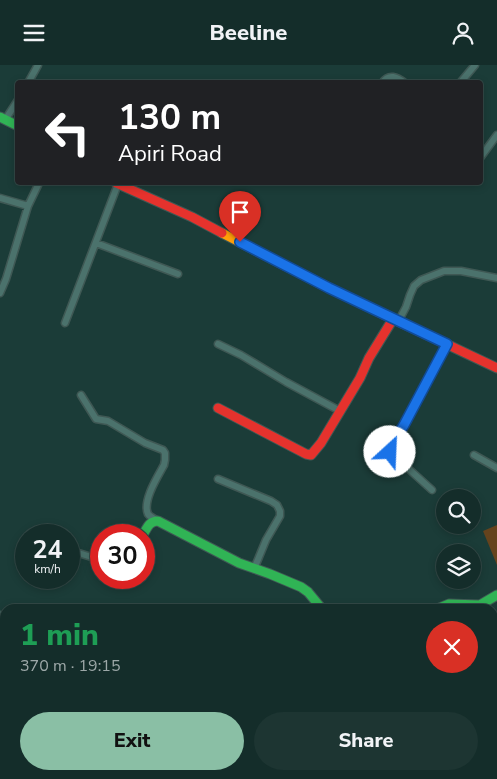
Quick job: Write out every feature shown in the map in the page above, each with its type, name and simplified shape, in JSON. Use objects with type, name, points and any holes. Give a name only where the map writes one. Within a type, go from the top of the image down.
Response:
[{"type":"street","points":[[30,80],[38,65]]},
{"type":"street","points":[[462,80],[475,65]]},
{"type":"street","points":[[384,80],[390,76],[398,77],[402,80]]},
{"type":"street","points":[[15,104],[3,119],[15,125]]},
{"type":"street","points":[[483,154],[497,135]]},
{"type":"street","points":[[0,293],[28,206],[38,185]]},
{"type":"street","points":[[65,323],[116,185]]},
{"type":"street","points":[[121,185],[192,217],[287,267],[497,368]]},
{"type":"street","points":[[0,198],[28,206]]},
{"type":"street","points":[[96,243],[178,274]]},
{"type":"street","points":[[218,408],[311,455],[321,443],[370,358],[406,307],[414,286],[444,271],[462,271],[497,278]]},
{"type":"street","points":[[218,344],[340,411]]},
{"type":"street","points":[[432,490],[390,452],[389,448],[404,425],[447,344]]},
{"type":"street","points":[[81,395],[96,419],[108,421],[145,443],[163,450],[165,453],[166,460],[148,497],[147,507],[151,517],[239,563],[301,587],[318,604]]},
{"type":"street","points":[[474,455],[497,468]]},
{"type":"street","points":[[218,479],[270,501],[277,505],[280,511],[280,516],[266,540],[254,569]]},
{"type":"street","points":[[149,524],[153,521],[158,521]]},
{"type":"street","points":[[486,604],[497,595]]},
{"type":"shaded area","points":[[497,525],[497,565],[483,531]]},
{"type":"traffic: fast","points":[[0,117],[15,124]]},
{"type":"traffic: fast","points":[[150,524],[158,521],[239,563],[301,587],[318,604]]},
{"type":"traffic: fast","points":[[482,604],[497,595]]},
{"type":"traffic: slow","points":[[222,233],[402,323]]},
{"type":"traffic: jam","points":[[120,185],[192,217],[222,233]]},
{"type":"traffic: jam","points":[[218,408],[311,455],[321,443],[393,319]]},
{"type":"traffic: jam","points":[[402,323],[497,368]]},
{"type":"route","points":[[240,242],[329,288],[447,344],[404,425],[389,448],[390,452]]}]
